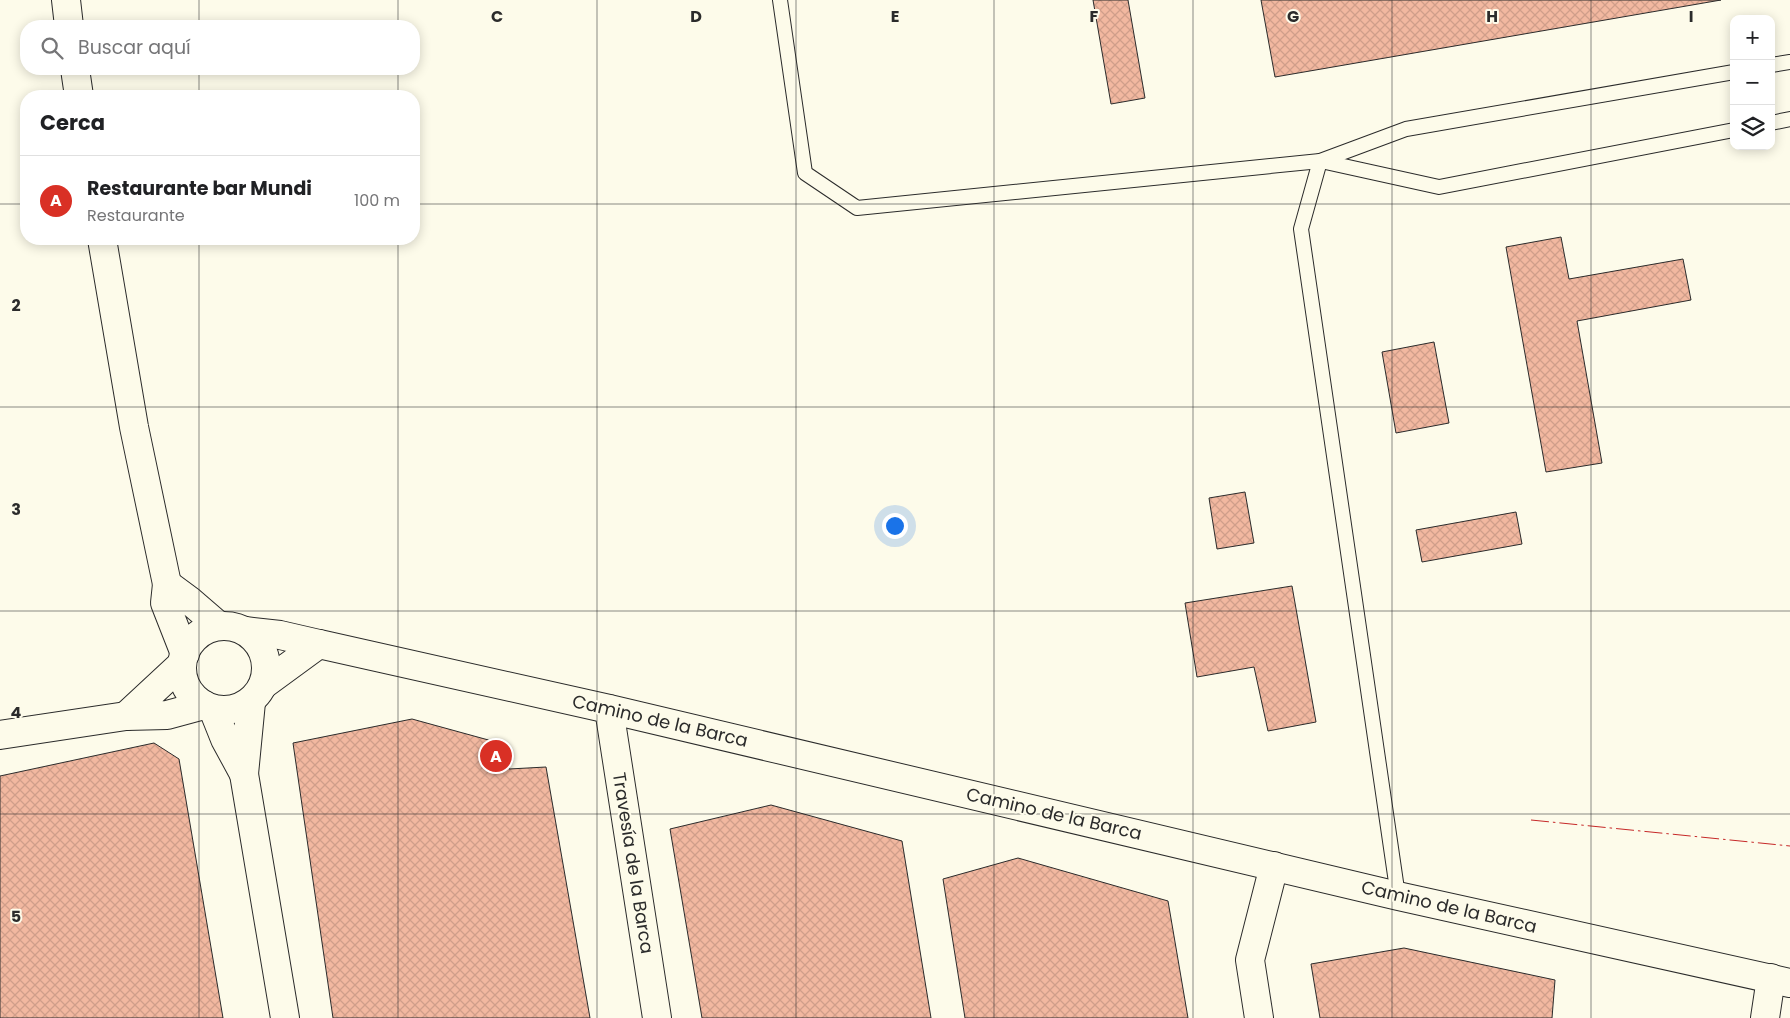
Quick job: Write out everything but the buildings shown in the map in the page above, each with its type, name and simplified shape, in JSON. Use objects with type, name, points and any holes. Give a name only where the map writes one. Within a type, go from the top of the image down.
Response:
[{"type":"street","points":[[66,0],[68,20]]},
{"type":"street","points":[[77,75],[79,90]]},
{"type":"street","points":[[103,245],[134,427],[167,584],[165,603],[183,659],[182,676],[187,690],[196,701],[208,707],[223,711],[238,708],[319,644]]},
{"type":"street","points":[[167,584],[232,629],[255,639],[263,650],[266,676],[257,693],[244,774],[285,1018]]},
{"type":"street","points":[[126,716],[183,659],[195,638],[206,630],[232,629]]},
{"type":"street","name":"Camino de la Barca","points":[[232,629],[280,635],[609,709],[1398,896],[1780,981]]},
{"type":"street","points":[[0,734],[126,716],[167,715],[208,707]]},
{"type":"street","points":[[208,707],[244,774]]},
{"type":"street","name":"Travesía de la Barca","points":[[609,709],[657,1018]]},
{"type":"street","points":[[1259,1018],[1250,960],[1274,866]]},
{"type":"street","points":[[1765,1018],[1780,981]]},
{"type":"lane","points":[[780,0],[806,173],[857,208],[1320,161],[1406,129],[1730,73]]},
{"type":"lane","points":[[1775,64],[1790,62]]},
{"type":"lane","points":[[1775,122],[1790,119]]},
{"type":"lane","points":[[1320,161],[1439,187],[1730,131]]},
{"type":"lane","points":[[1320,161],[1301,229],[1398,896]]},
{"type":"power","points":[[1531,820],[1790,846]]},
{"type":"place","name":"Restaurante bar Mundi","points":[[496,756]]}]
